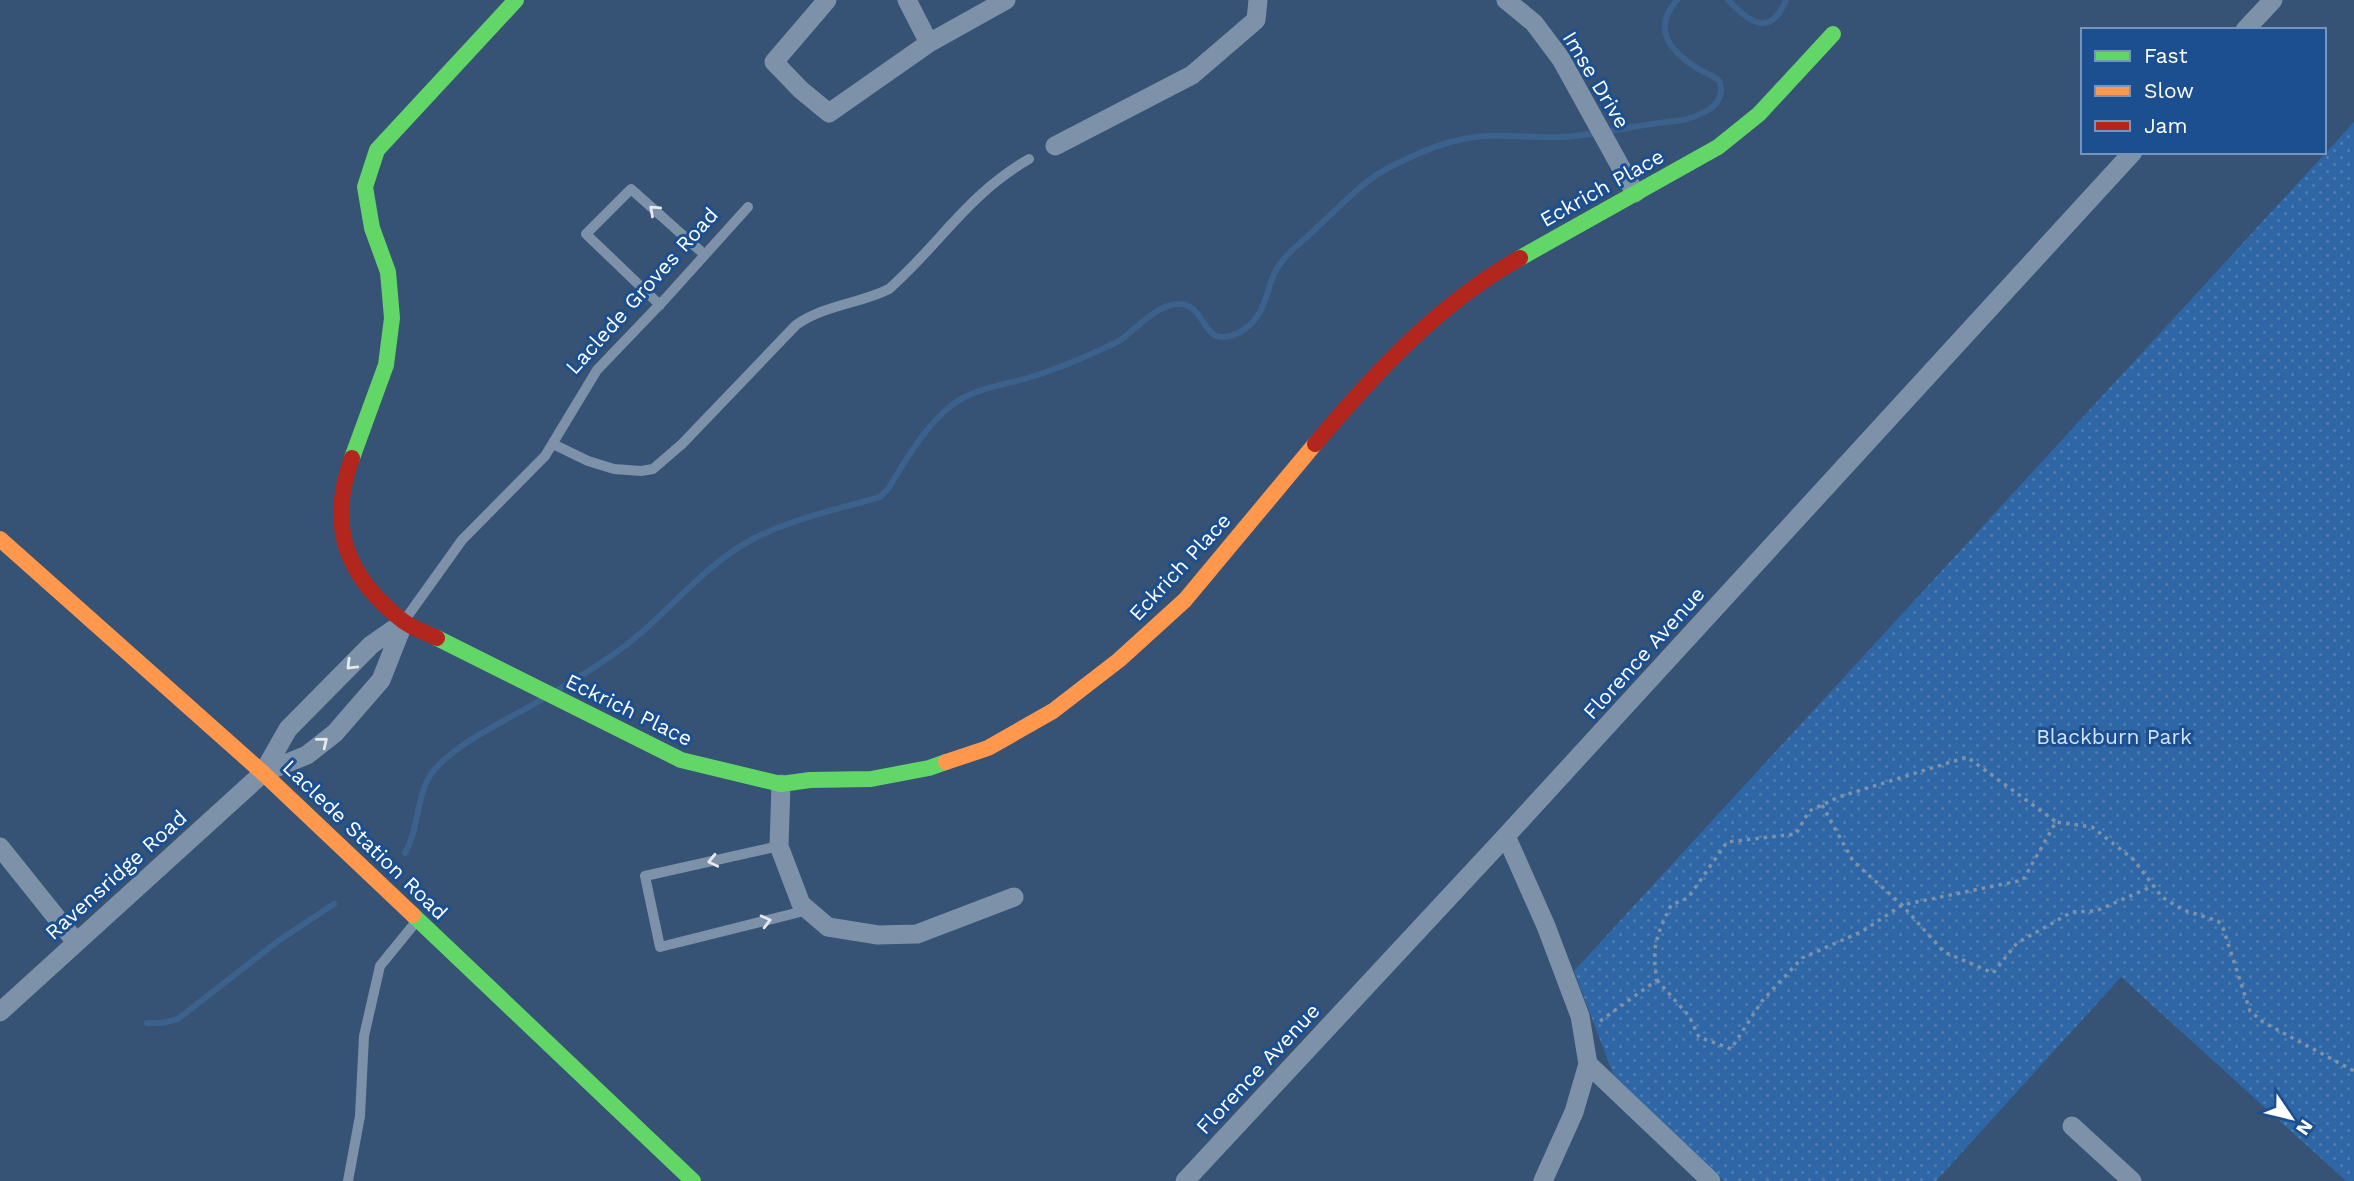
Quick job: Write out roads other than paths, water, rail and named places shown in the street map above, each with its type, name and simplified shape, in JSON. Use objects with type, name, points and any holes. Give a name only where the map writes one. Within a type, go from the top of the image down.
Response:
[{"type":"street","points":[[404,622],[366,587],[355,572],[341,530],[342,482],[386,365],[392,318],[388,272],[372,228],[365,187],[377,150],[516,0]]},
{"type":"street","points":[[827,0],[774,62],[801,90],[830,113],[929,43],[1006,0]]},
{"type":"street","points":[[907,0],[929,43]]},
{"type":"street","points":[[1055,146],[1192,75],[1256,20],[1258,0]]},
{"type":"street","name":"Imse Drive","points":[[1506,0],[1534,23],[1561,59],[1635,192]]},
{"type":"street","points":[[2247,28],[2273,0]]},
{"type":"street","name":"Eckrich Place","points":[[404,622],[681,760],[781,784],[810,780],[872,779],[929,768],[988,748],[1053,711],[1119,660],[1185,600],[1339,415],[1421,329],[1509,264],[1718,147],[1759,114],[1833,34]]},
{"type":"street","name":"Florence Avenue","points":[[1185,1181],[1507,836],[2131,154]]},
{"type":"street","name":"Laclede Station Road","points":[[0,539],[263,773],[692,1181]]},
{"type":"street","name":"Laclede Groves Road","points":[[263,773],[307,755],[335,733],[381,680],[404,622]]},
{"type":"street","name":"Laclede Groves Road","points":[[263,773],[288,729],[371,645],[404,622]]},
{"type":"street","name":"Ravensridge Road","points":[[0,1012],[263,773]]},
{"type":"street","points":[[781,784],[779,846],[801,904],[828,927],[878,935],[917,934],[1014,897]]},
{"type":"street","points":[[1507,836],[1546,926],[1580,1016],[1588,1064],[1574,1112],[1543,1181]]},
{"type":"street","points":[[0,847],[76,942]]},
{"type":"street","points":[[1588,1064],[1712,1181]]},
{"type":"street","points":[[2072,1126],[2132,1181]]},
{"type":"lane","points":[[553,444],[588,461],[614,469],[653,469],[682,444],[796,325],[812,314],[870,298],[889,289],[976,197],[994,181],[1028,159]]},
{"type":"lane","points":[[660,305],[586,234],[631,189],[705,255]]},
{"type":"lane","name":"Laclede Groves Road","points":[[404,622],[462,540],[527,475],[553,444],[597,370],[748,207]]},
{"type":"lane","points":[[779,846],[645,876],[660,947],[808,910]]},
{"type":"lane","points":[[348,1181],[360,1116],[364,1036],[380,966],[418,920]]},
{"type":"waterway","points":[[559,689],[632,640],[708,570],[737,548],[783,526],[880,497],[924,434],[942,414],[961,399],[1075,361],[1119,341],[1153,313],[1177,304],[1187,305],[1195,310],[1210,332],[1217,336],[1227,337],[1240,332],[1258,316],[1274,274],[1288,254],[1355,192],[1390,167],[1436,147],[1472,137],[1574,136],[1684,120],[1713,107],[1720,97],[1720,82],[1681,56],[1668,40],[1665,21],[1677,0]]},
{"type":"waterway","points":[[1728,0],[1744,15],[1759,23],[1773,19],[1786,0]]},
{"type":"waterway","points":[[405,853],[423,790],[435,769],[461,746],[541,700]]},
{"type":"waterway","points":[[147,1023],[178,1019],[278,941],[334,904]]},
{"type":"park label","name":"Blackburn Park","points":[[2114,737]]}]
